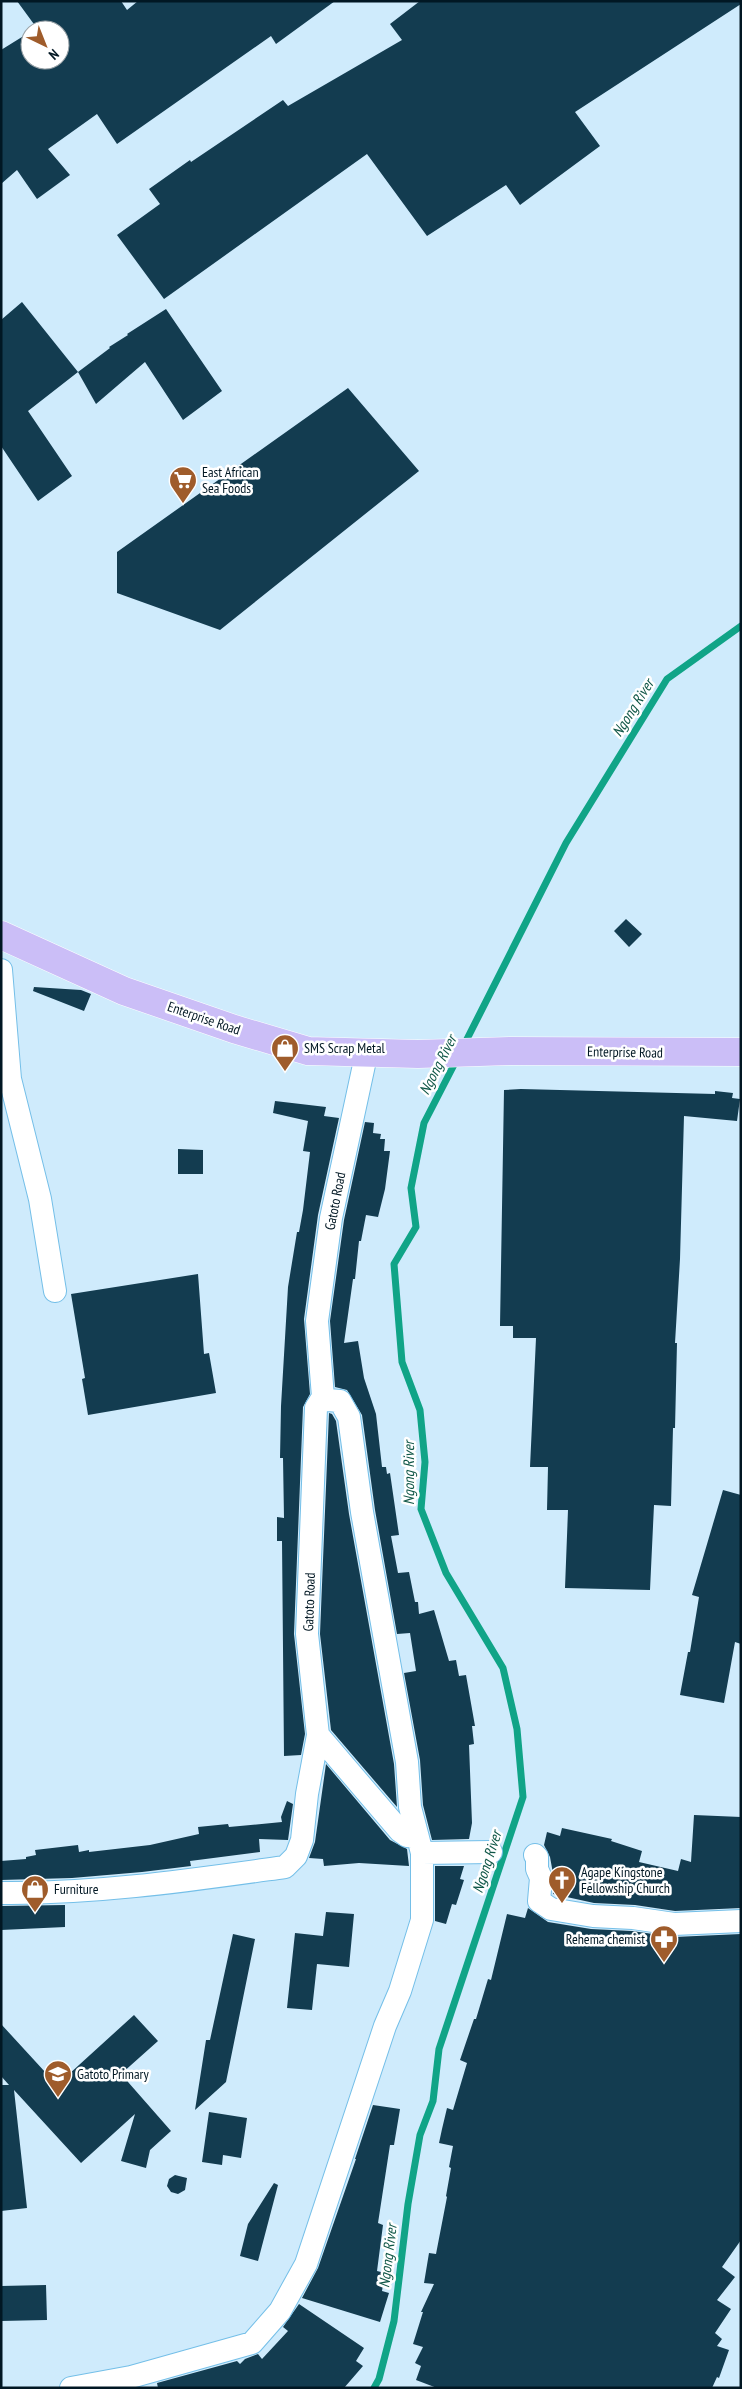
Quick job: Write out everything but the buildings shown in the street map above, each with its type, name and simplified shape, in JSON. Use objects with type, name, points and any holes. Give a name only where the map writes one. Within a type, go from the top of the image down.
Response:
[{"type":"main road","name":"Enterprise Road","points":[[1,936],[124,990],[234,1029],[308,1050],[418,1054],[510,1051],[741,1052]]},
{"type":"street","points":[[1,970],[10,1079],[40,1199],[55,1291]]},
{"type":"street","name":"Gatoto Road","points":[[1,1893],[57,1894],[176,1882],[286,1867],[296,1856],[302,1840],[307,1794],[318,1735],[307,1634],[316,1408],[323,1397],[317,1321],[331,1218],[367,1051]]},
{"type":"street","points":[[71,2388],[131,2377],[252,2343],[280,2311],[306,2264],[386,2026],[409,1964],[422,1920],[420,1845],[413,1825],[410,1807],[406,1753],[362,1512],[349,1417],[340,1401],[328,1400],[323,1397]]},
{"type":"street","points":[[318,1735],[400,1831],[420,1845],[491,1852]]},
{"type":"street","points":[[535,1855],[537,1857],[536,1869],[541,1878],[539,1900],[551,1908],[593,1916],[633,1918],[674,1924],[741,1921]]},
{"type":"waterway","name":"Ngong River","points":[[463,1047],[566,843],[667,679],[741,626]]},
{"type":"waterway","name":"Ngong River","points":[[374,2388],[379,2379],[394,2321],[408,2204],[420,2135],[433,2101],[439,2049],[523,1797],[517,1729],[503,1668],[446,1573],[421,1509],[425,1462],[420,1410],[402,1362],[394,1264],[416,1227],[411,1188],[424,1123],[457,1059]]},
{"type":"place","name":"East African Sea Foods","points":[[183,504]]},
{"type":"place","name":"SMS Scrap Metal","points":[[285,1072]]},
{"type":"place","name":"Agape Kingstone Fellowship Church","points":[[562,1904]]},
{"type":"place","name":"Furniture","points":[[35,1913]]},
{"type":"place","name":"Rehema chemist","points":[[664,1963]]},
{"type":"place","name":"Gatoto Primary","points":[[58,2098]]}]
